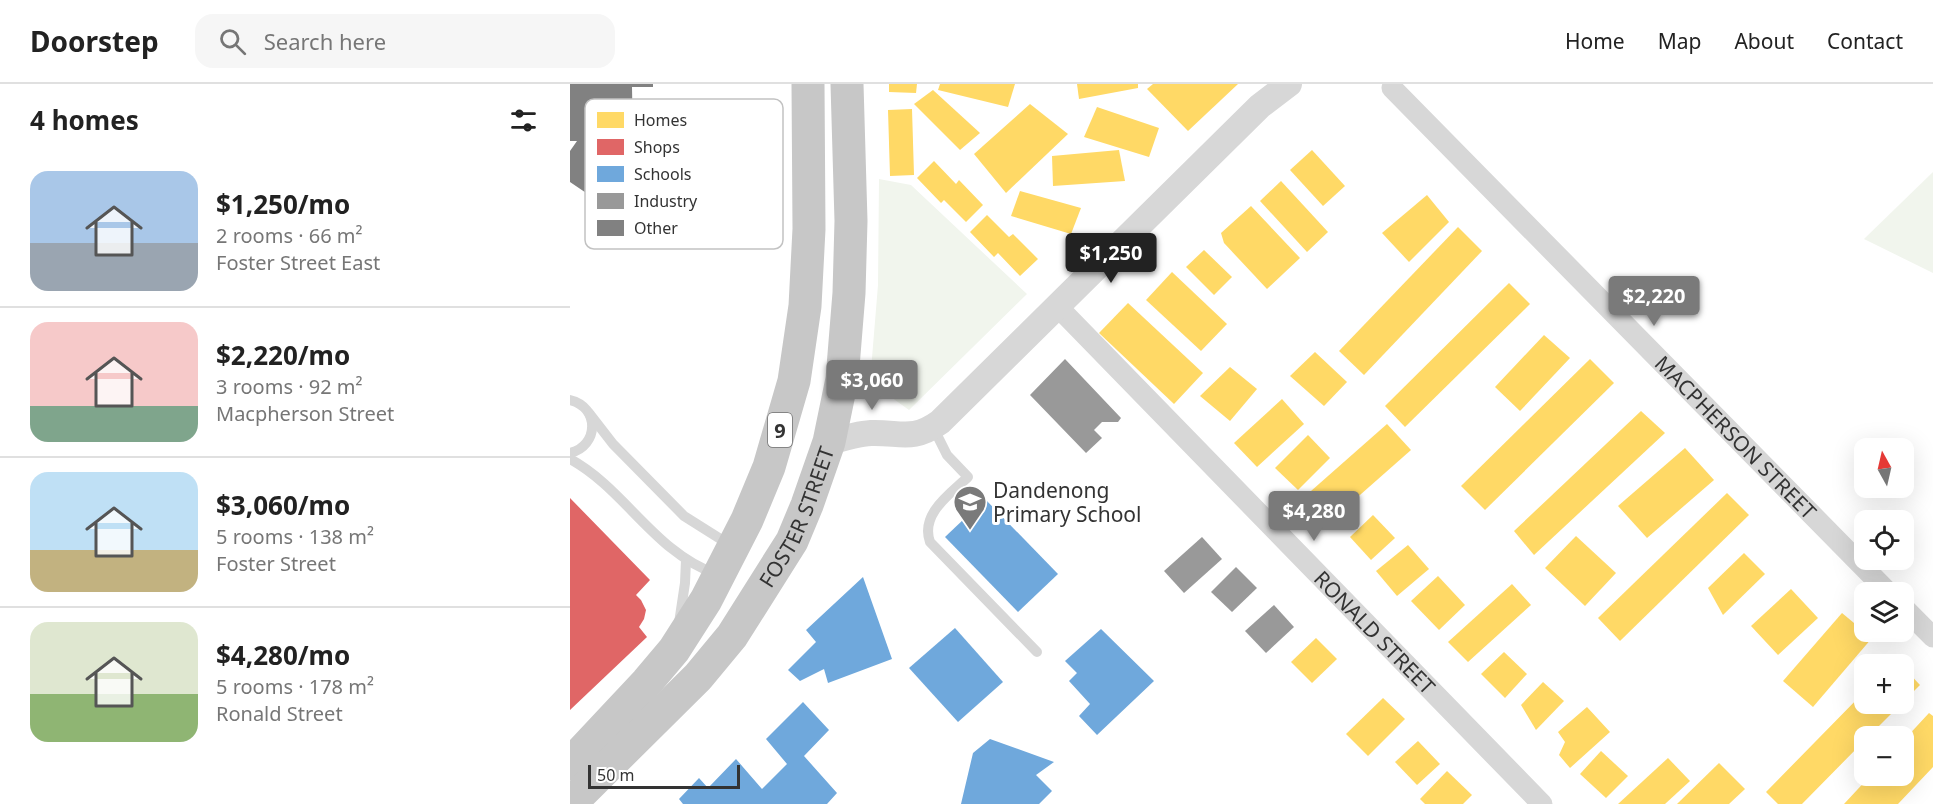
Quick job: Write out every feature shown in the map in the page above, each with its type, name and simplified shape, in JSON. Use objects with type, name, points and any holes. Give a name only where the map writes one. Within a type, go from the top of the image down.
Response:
[{"type":"highway","name":"FOSTER STREET","points":[[570,764],[674,650],[706,600],[747,520],[769,467],[794,381],[805,306],[809,229],[808,84]]},
{"type":"highway","name":"FOSTER STREET","points":[[570,804],[698,677],[732,636],[792,541],[811,495],[829,442],[842,379],[849,293],[851,221],[847,84]]},
{"type":"highway","points":[[725,561],[765,584]]},
{"type":"street","points":[[1260,106],[1274,84]]},
{"type":"street","points":[[829,442],[867,433],[914,435],[933,427],[1058,307],[1260,106],[1289,84]]},
{"type":"street","name":"MACPHERSON STREET","points":[[1386,86],[1878,582]]},
{"type":"street","name":"RONALD STREET","points":[[1058,307],[1542,804]]},
{"type":"street","points":[[1914,618],[1933,637]]},
{"type":"lane","points":[[570,400],[583,405],[613,444],[725,561]]},
{"type":"lane","points":[[570,453],[581,449],[590,439],[593,426],[589,413]]},
{"type":"lane","points":[[933,427],[947,455],[968,477],[930,515],[927,531],[930,542],[1037,652]]},
{"type":"lane","points":[[570,459],[598,479],[686,560],[725,561]]},
{"type":"lane","points":[[674,650],[685,583],[686,560]]},
{"type":"shaded area","points":[[1933,172],[1933,273],[1864,239]]},
{"type":"shaded area","points":[[879,179],[911,185],[1027,294],[909,410],[870,382],[878,285]]},
{"type":"building: Homes","points":[[889,84],[917,84],[916,93],[889,92]]},
{"type":"building: Homes","points":[[940,84],[1015,84],[1008,107],[938,90]]},
{"type":"building: Homes","points":[[1077,84],[1138,84],[1138,88],[1079,99]]},
{"type":"building: Homes","points":[[1153,84],[1238,84],[1188,131],[1147,89]]},
{"type":"building: Homes","points":[[933,90],[980,133],[960,150],[914,104]]},
{"type":"building: Homes","points":[[1030,104],[1068,134],[1006,193],[974,154]]},
{"type":"building: Homes","points":[[1097,107],[1159,128],[1149,157],[1084,137]]},
{"type":"building: Homes","points":[[912,109],[914,175],[890,176],[888,110]]},
{"type":"building: Homes","points":[[1119,150],[1125,181],[1053,186],[1052,156]]},
{"type":"building: Homes","points":[[1312,150],[1345,186],[1323,206],[1290,170]]},
{"type":"building: Homes","points":[[934,161],[956,184],[959,180],[983,205],[966,222],[944,200],[941,203],[917,178]]},
{"type":"building: Homes","points":[[1281,181],[1328,232],[1307,252],[1260,201]]},
{"type":"building: Homes","points":[[1020,191],[1081,208],[1071,234],[1011,216]]},
{"type":"building: Homes","points":[[1427,195],[1449,222],[1409,262],[1382,233]]},
{"type":"building: Homes","points":[[1251,206],[1300,258],[1267,289],[1224,243],[1221,233]]},
{"type":"building: Homes","points":[[987,215],[1009,237],[1013,234],[1038,259],[1020,276],[998,253],[994,257],[970,232]]},
{"type":"building: Homes","points":[[1458,227],[1482,251],[1364,375],[1339,351]]},
{"type":"building: Homes","points":[[1204,250],[1232,277],[1214,295],[1186,267]]},
{"type":"building: Homes","points":[[1172,272],[1227,324],[1201,351],[1146,300]]},
{"type":"building: Homes","points":[[1509,283],[1530,304],[1405,427],[1385,406]]},
{"type":"building: Homes","points":[[1128,303],[1203,373],[1174,404],[1099,333]]},
{"type":"building: Homes","points":[[1544,335],[1570,358],[1520,411],[1495,387]]},
{"type":"building: Homes","points":[[1315,352],[1347,382],[1324,406],[1290,376]]},
{"type":"building: Homes","points":[[1590,359],[1614,383],[1485,510],[1461,486]]},
{"type":"building: Homes","points":[[1230,367],[1257,389],[1230,421],[1200,396]]},
{"type":"building: Homes","points":[[1282,399],[1304,424],[1257,467],[1234,443]]},
{"type":"building: Homes","points":[[1641,411],[1665,433],[1534,555],[1514,531]]},
{"type":"building: Homes","points":[[1387,424],[1411,450],[1318,532],[1294,506]]},
{"type":"building: Homes","points":[[1308,435],[1330,458],[1298,490],[1275,468]]},
{"type":"building: Homes","points":[[1685,448],[1714,480],[1647,538],[1618,506]]},
{"type":"building: Homes","points":[[1727,493],[1749,515],[1620,641],[1598,618]]},
{"type":"building: Homes","points":[[1373,515],[1395,538],[1371,560],[1350,537]]},
{"type":"building: Homes","points":[[1576,536],[1616,573],[1585,606],[1545,568]]},
{"type":"building: Homes","points":[[1408,545],[1429,569],[1397,596],[1376,571]]},
{"type":"building: Homes","points":[[1744,553],[1765,574],[1723,615],[1708,588]]},
{"type":"building: Homes","points":[[1438,576],[1465,605],[1439,630],[1411,601]]},
{"type":"building: Homes","points":[[1512,584],[1531,605],[1468,662],[1448,642]]},
{"type":"building: Homes","points":[[1791,589],[1818,618],[1778,655],[1751,626]]},
{"type":"building: Homes","points":[[1842,613],[1854,623],[1854,642],[1869,642],[1858,654],[1854,654],[1854,659],[1813,707],[1783,681]]},
{"type":"building: Homes","points":[[1316,638],[1337,659],[1312,683],[1291,662]]},
{"type":"building: Homes","points":[[1504,652],[1527,674],[1505,698],[1481,674]]},
{"type":"building: Homes","points":[[1914,679],[1920,685],[1914,691]]},
{"type":"building: Homes","points":[[1543,682],[1564,701],[1536,730],[1521,705]]},
{"type":"building: Homes","points":[[1383,698],[1405,719],[1368,756],[1346,734]]},
{"type":"building: Homes","points":[[1854,702],[1854,714],[1891,714],[1879,726],[1854,726],[1854,751],[1802,804],[1778,804],[1766,792]]},
{"type":"building: Homes","points":[[1587,707],[1610,732],[1570,768],[1559,755],[1565,742],[1558,732]]},
{"type":"building: Homes","points":[[1929,713],[1933,716],[1933,767],[1898,804],[1844,804],[1861,786],[1914,786],[1914,729]]},
{"type":"building: Homes","points":[[1418,741],[1440,764],[1417,785],[1395,762]]},
{"type":"building: Homes","points":[[1601,751],[1628,776],[1606,798],[1580,774]]},
{"type":"building: Homes","points":[[1668,758],[1690,781],[1665,804],[1618,804]]},
{"type":"building: Homes","points":[[1719,763],[1745,789],[1729,804],[1677,804]]},
{"type":"building: Homes","points":[[1447,771],[1472,795],[1463,804],[1425,804],[1420,799]]},
{"type":"building: Shops","points":[[570,498],[650,580],[636,595],[646,610],[639,627],[647,637],[570,710]]},
{"type":"building: Schools","points":[[985,499],[1058,574],[1018,612],[945,537]]},
{"type":"building: Schools","points":[[863,577],[892,659],[828,683],[824,669],[800,681],[788,670],[816,642],[806,630]]},
{"type":"building: Schools","points":[[955,628],[1003,682],[958,722],[909,668]]},
{"type":"building: Schools","points":[[1101,629],[1154,681],[1097,735],[1079,716],[1090,704],[1069,681],[1077,673],[1065,661]]},
{"type":"building: Schools","points":[[803,702],[829,730],[804,756],[837,793],[827,804],[683,804],[679,799],[699,778],[708,788],[736,759],[762,789],[787,764],[766,739]]},
{"type":"building: Schools","points":[[990,739],[1054,762],[1036,775],[1052,791],[1039,804],[961,804],[973,753]]},
{"type":"building: Industry","points":[[1065,359],[1121,418],[1118,422],[1102,422],[1094,430],[1102,438],[1086,453],[1030,395]]},
{"type":"building: Industry","points":[[1202,537],[1222,559],[1184,593],[1164,571]]},
{"type":"building: Industry","points":[[1236,567],[1257,588],[1232,612],[1211,592]]},
{"type":"building: Industry","points":[[1274,605],[1294,627],[1266,653],[1245,631]]},
{"type":"building: Other","points":[[570,84],[653,84],[653,87],[632,87],[632,99],[585,99],[585,192],[570,182],[570,151],[577,141],[570,141]]},
{"type":"place","name":"Dandenong Primary School","points":[[970,531]]}]
